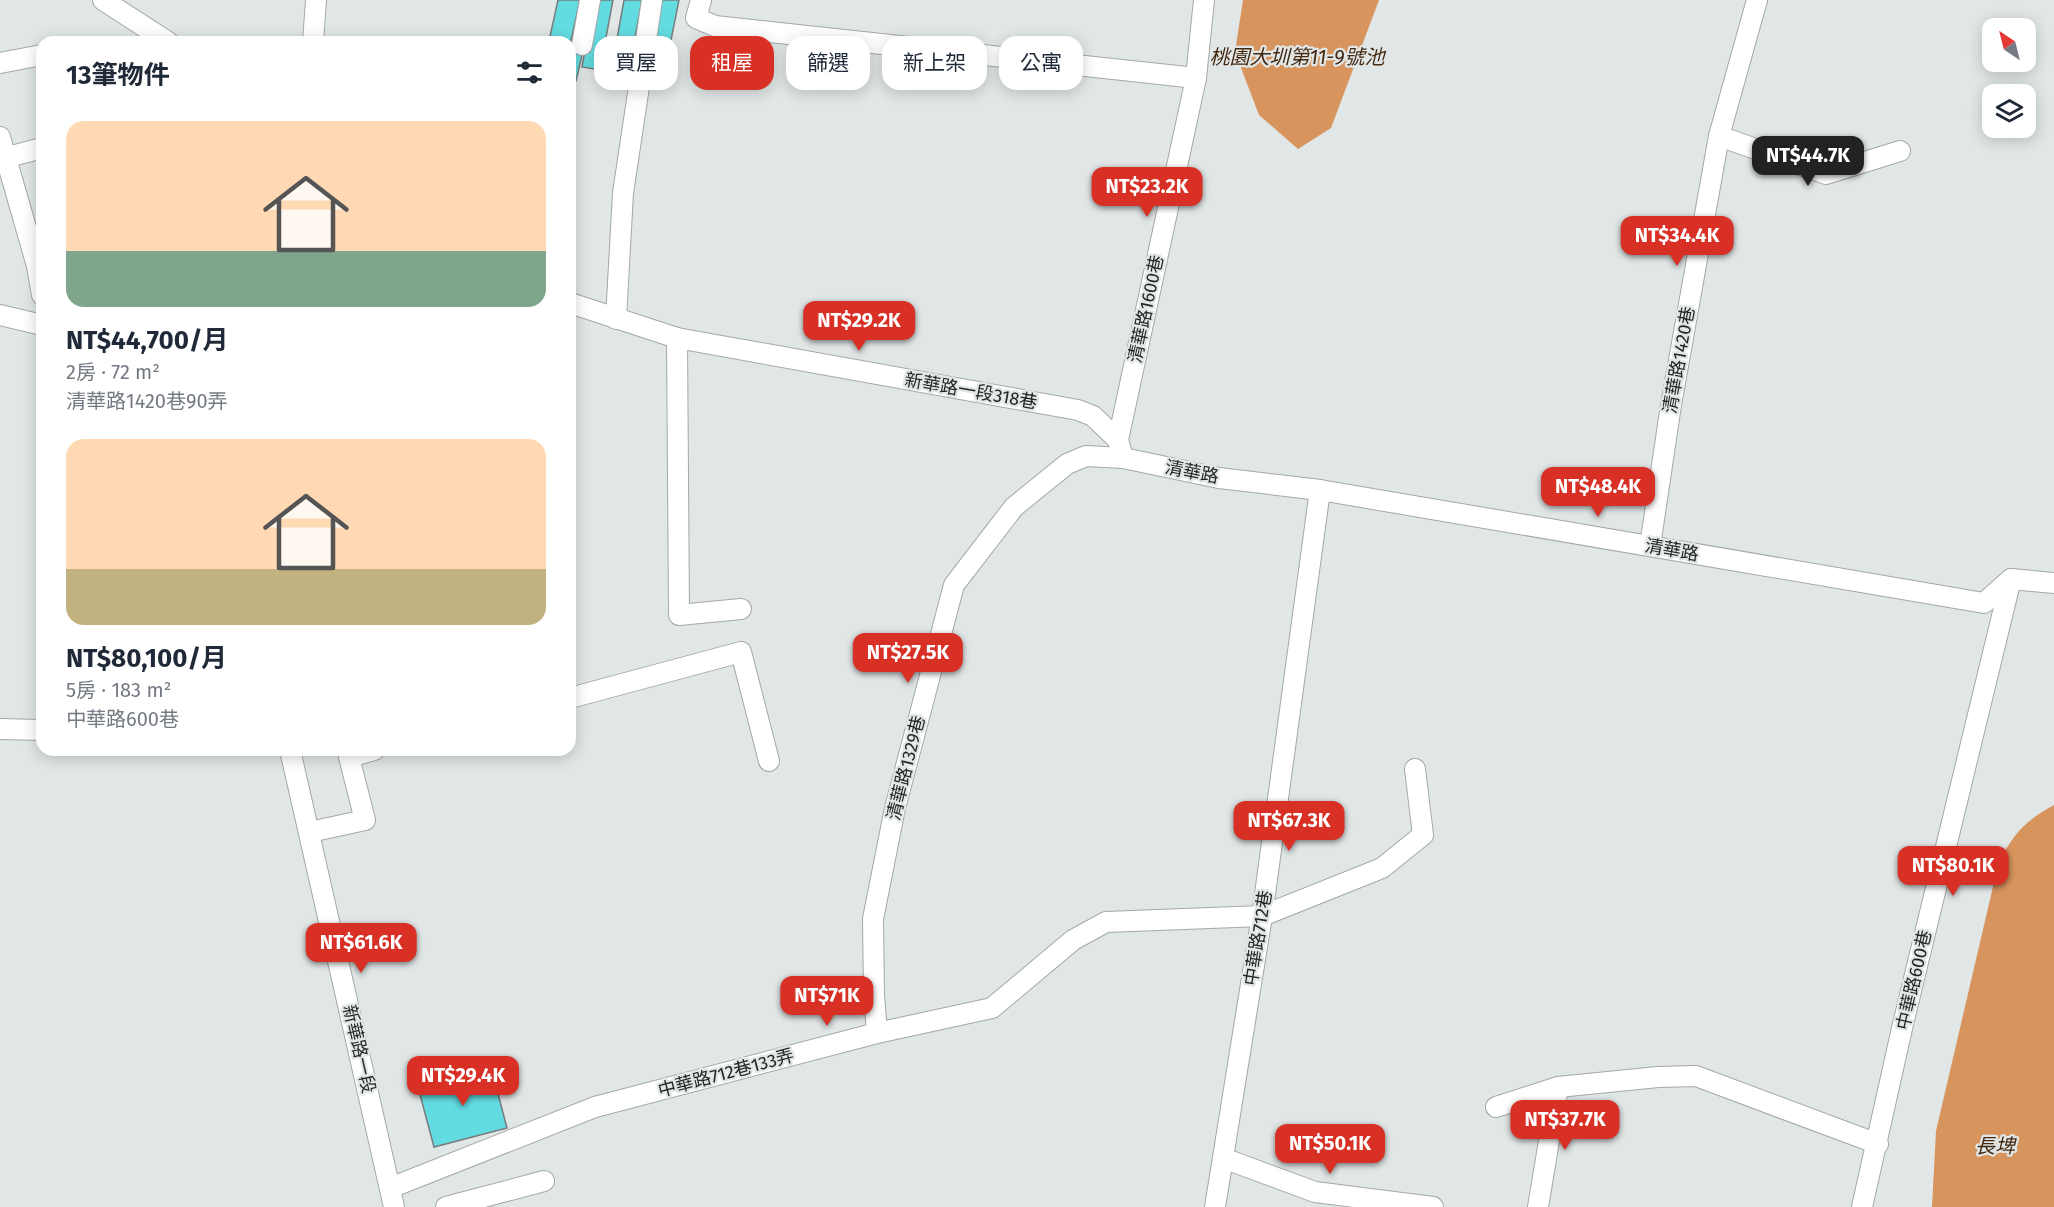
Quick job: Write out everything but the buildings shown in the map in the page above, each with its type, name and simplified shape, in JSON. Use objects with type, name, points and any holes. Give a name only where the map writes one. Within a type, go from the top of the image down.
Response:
[{"type":"street","points":[[104,0],[159,36]]},
{"type":"street","points":[[313,36],[316,0]]},
{"type":"street","points":[[582,45],[590,0]]},
{"type":"street","points":[[616,319],[623,193],[652,0]]},
{"type":"street","points":[[701,0],[696,18],[715,26],[1196,78]]},
{"type":"street","name":"清華路1600巷","points":[[1120,449],[1196,78],[1204,0]]},
{"type":"street","name":"清華路1420巷","points":[[1650,546],[1671,405],[1719,136],[1756,0]]},
{"type":"street","points":[[0,63],[36,56]]},
{"type":"street","points":[[1719,136],[1826,174],[1900,151]]},
{"type":"street","points":[[0,137],[2,159],[36,263]]},
{"type":"street","points":[[2,159],[36,150]]},
{"type":"street","name":"新華路一段318巷","points":[[576,305],[677,338],[1078,410],[1093,416],[1120,449]]},
{"type":"street","points":[[0,315],[36,324]]},
{"type":"street","points":[[677,338],[679,615],[741,609]]},
{"type":"street","name":"清華路","points":[[1120,449],[1219,478],[1320,490],[1984,603],[2011,579]]},
{"type":"street","name":"清華路1329巷","points":[[877,1033],[873,919],[895,808],[954,585],[1014,507],[1067,464],[1086,456],[1120,449]]},
{"type":"street","name":"中華路712巷","points":[[1215,1207],[1262,916],[1320,490]]},
{"type":"street","points":[[2011,579],[2054,583]]},
{"type":"street","name":"中華路600巷","points":[[1862,1207],[1878,1144],[1903,1024],[2011,579]]},
{"type":"street","points":[[576,696],[741,652],[769,761]]},
{"type":"street","points":[[0,729],[36,730]]},
{"type":"street","name":"新華路一段","points":[[291,756],[394,1207]]},
{"type":"street","points":[[310,832],[365,820],[349,757],[353,756]]},
{"type":"street","name":"中華路712巷133弄","points":[[390,1188],[595,1107],[877,1033],[992,1008],[1073,940],[1106,922],[1262,916],[1382,868],[1423,835],[1415,769]]},
{"type":"street","points":[[1496,1107],[1558,1087],[1658,1077],[1696,1076],[1878,1144]]},
{"type":"street","points":[[1538,1207],[1558,1087]]},
{"type":"street","points":[[1222,1158],[1315,1192],[1434,1207]]},
{"type":"street","points":[[446,1207],[544,1181]]},
{"type":"water","name":"桃園大圳第11-9號池","points":[[1243,0],[1379,0],[1331,128],[1298,149],[1259,115],[1235,52]]},
{"type":"water","name":"長埤","points":[[2054,805],[2054,1207],[1932,1207],[1936,1131],[1999,861],[2010,842],[2022,828],[2035,816]]}]
